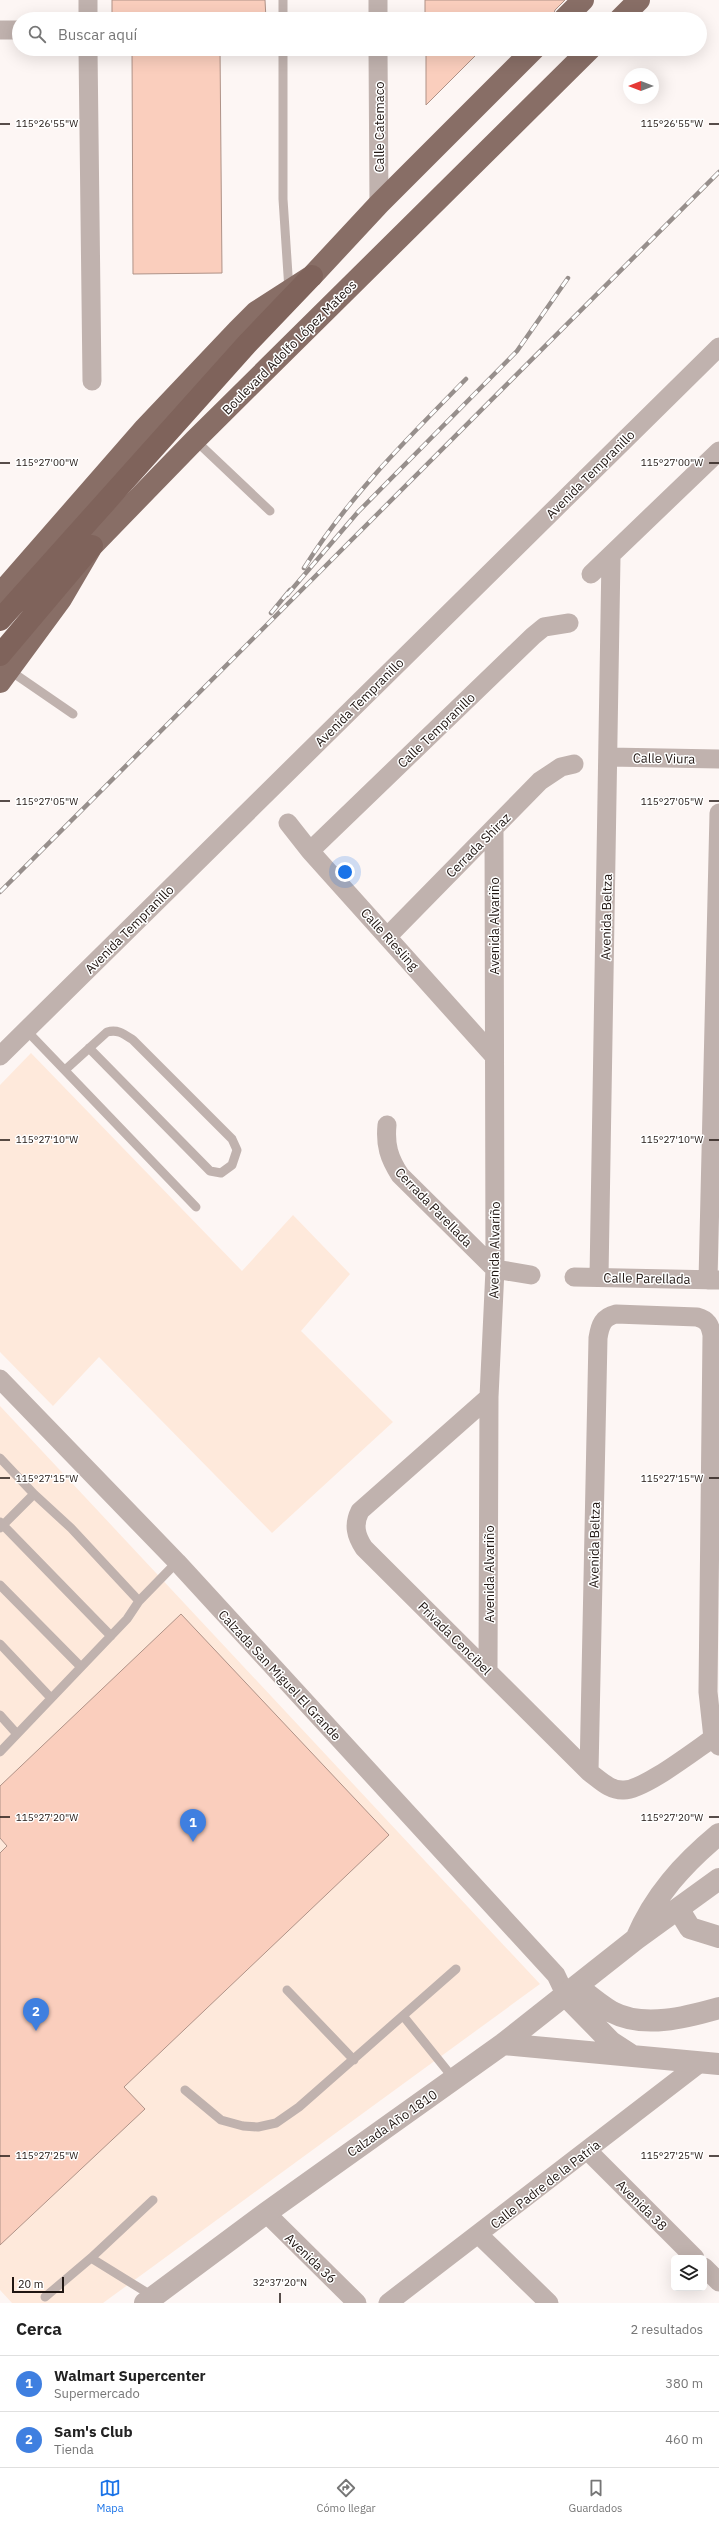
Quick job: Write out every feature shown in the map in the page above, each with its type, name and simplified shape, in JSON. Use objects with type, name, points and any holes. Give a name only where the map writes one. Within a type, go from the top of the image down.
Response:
[{"type":"highway","points":[[627,12],[639,0]]},
{"type":"highway","points":[[0,620],[247,344],[379,204],[527,56]]},
{"type":"highway","name":"Boulevard Adolfo López Mateos","points":[[3,669],[92,546],[195,440],[583,56]]},
{"type":"highway","points":[[0,594],[145,428],[237,331],[256,312],[312,276]]},
{"type":"street","points":[[88,0],[88,12]]},
{"type":"street","points":[[378,0],[378,12]]},
{"type":"street","points":[[0,30],[12,30]]},
{"type":"street","points":[[88,56],[92,381]]},
{"type":"street","name":"Calle Catemaco","points":[[378,56],[379,204]]},
{"type":"street","name":"Avenida Tempranillo","points":[[0,1056],[719,348]]},
{"type":"street","points":[[591,574],[719,451]]},
{"type":"street","name":"Avenida Beltza","points":[[599,1277],[609,757],[610,557]]},
{"type":"street","name":"Calle Tempranillo","points":[[310,852],[533,636],[544,627],[569,623]]},
{"type":"street","name":"Calle Viura","points":[[609,757],[719,759]]},
{"type":"street","name":"Cerrada Shiraz","points":[[388,936],[546,777],[561,767],[574,764]]},
{"type":"street","points":[[713,1280],[719,813]]},
{"type":"street","name":"Calle Riesling","points":[[288,823],[310,852],[388,936],[493,1055]]},
{"type":"street","name":"Avenida Alvariño","points":[[488,1671],[490,1397],[495,1269],[493,1055],[494,829]]},
{"type":"street","name":"Cerrada Parellada","points":[[387,1125],[387,1148],[391,1160],[400,1175],[495,1269]]},
{"type":"street","points":[[495,1269],[531,1275]]},
{"type":"street","name":"Calle Parellada","points":[[574,1277],[713,1280]]},
{"type":"street","name":"Avenida Beltza","points":[[590,1772],[598,1338],[604,1320],[609,1316],[616,1314],[697,1317],[705,1319],[710,1326],[712,1336],[707,1657],[716,1730]]},
{"type":"street","name":"Calzada San Miguel El Grande","points":[[0,1379],[177,1562],[571,1991],[611,2042],[634,2056],[710,2063]]},
{"type":"street","name":"Privada Cencibel","points":[[490,1397],[368,1503],[357,1518],[357,1538],[364,1548],[590,1772],[607,1786],[624,1790],[640,1786],[716,1730]]},
{"type":"street","name":"Calzada Año 1810","points":[[636,1939],[646,1915],[671,1879],[719,1834]]},
{"type":"street","name":"Calzada Año 1810","points":[[150,2300],[266,2214],[503,2044],[636,1939],[679,1910],[719,1879]]},
{"type":"street","points":[[679,1910],[690,1928],[719,1937]]},
{"type":"street","name":"Calzada San Miguel El Grande","points":[[571,1991],[612,2012],[639,2019],[675,2018],[719,2008]]},
{"type":"street","points":[[503,2044],[634,2056]]},
{"type":"street","name":"Calle Padre de la Patria","points":[[388,2303],[588,2151],[710,2063]]},
{"type":"street","name":"Avenida 38","points":[[588,2151],[692,2255]]},
{"type":"street","name":"Avenida 36","points":[[266,2214],[357,2303]]},
{"type":"street","points":[[479,2235],[548,2303]]},
{"type":"street","points":[[707,2270],[719,2282]]},
{"type":"lane","points":[[283,0],[283,12]]},
{"type":"lane","points":[[283,56],[284,199],[289,290]]},
{"type":"lane","points":[[195,440],[270,511]]},
{"type":"lane","points":[[3,669],[73,714]]},
{"type":"lane","points":[[26,1030],[196,1207]]},
{"type":"lane","points":[[64,1070],[107,1032],[114,1030],[133,1040],[236,1145],[236,1157],[232,1165],[221,1173],[210,1171],[89,1048]]},
{"type":"lane","points":[[0,1458],[34,1494],[71,1528],[139,1601]]},
{"type":"lane","points":[[34,1494],[1,1525],[111,1636]]},
{"type":"lane","points":[[0,1752],[127,1619],[139,1601],[177,1562]]},
{"type":"lane","points":[[0,1585],[81,1667]]},
{"type":"lane","points":[[0,1644],[51,1698]]},
{"type":"lane","points":[[0,1715],[17,1734]]},
{"type":"lane","points":[[185,2090],[221,2120],[243,2126],[258,2127],[276,2123],[299,2107],[354,2060],[456,1969]]},
{"type":"lane","points":[[287,1990],[354,2060]]},
{"type":"lane","points":[[404,2017],[454,2079]]},
{"type":"lane","points":[[45,2297],[91,2258],[153,2200]]},
{"type":"lane","points":[[91,2258],[150,2300]]},
{"type":"shaded area","points":[[31,1053],[242,1271],[293,1215],[350,1274],[301,1331],[393,1422],[272,1533],[99,1357],[53,1406],[0,1352],[0,1085]]},
{"type":"shaded area","points":[[0,1406],[540,1984],[103,2303],[12,2303],[0,2290]]},
{"type":"building","points":[[112,0],[265,0],[266,12],[112,12]]},
{"type":"building","points":[[425,0],[565,0],[554,12],[425,12]]},
{"type":"building","points":[[132,56],[220,56],[222,273],[133,274]]},
{"type":"building","points":[[426,56],[475,56],[426,105]]},
{"type":"building","points":[[181,1614],[389,1835],[124,2087],[145,2109],[0,2245],[0,1853],[7,1846],[0,1838],[0,1786]]},
{"type":"railway","points":[[0,892],[719,172]]},
{"type":"railway","points":[[287,595],[358,512],[517,351],[568,278]]},
{"type":"railway","points":[[304,568],[340,516],[360,492],[401,446],[466,379]]},
{"type":"railway","points":[[271,613],[290,590]]},
{"type":"place","name":"Walmart Supercenter","points":[[193,1842]]},
{"type":"place","name":"Sam's Club","points":[[36,2031]]}]
